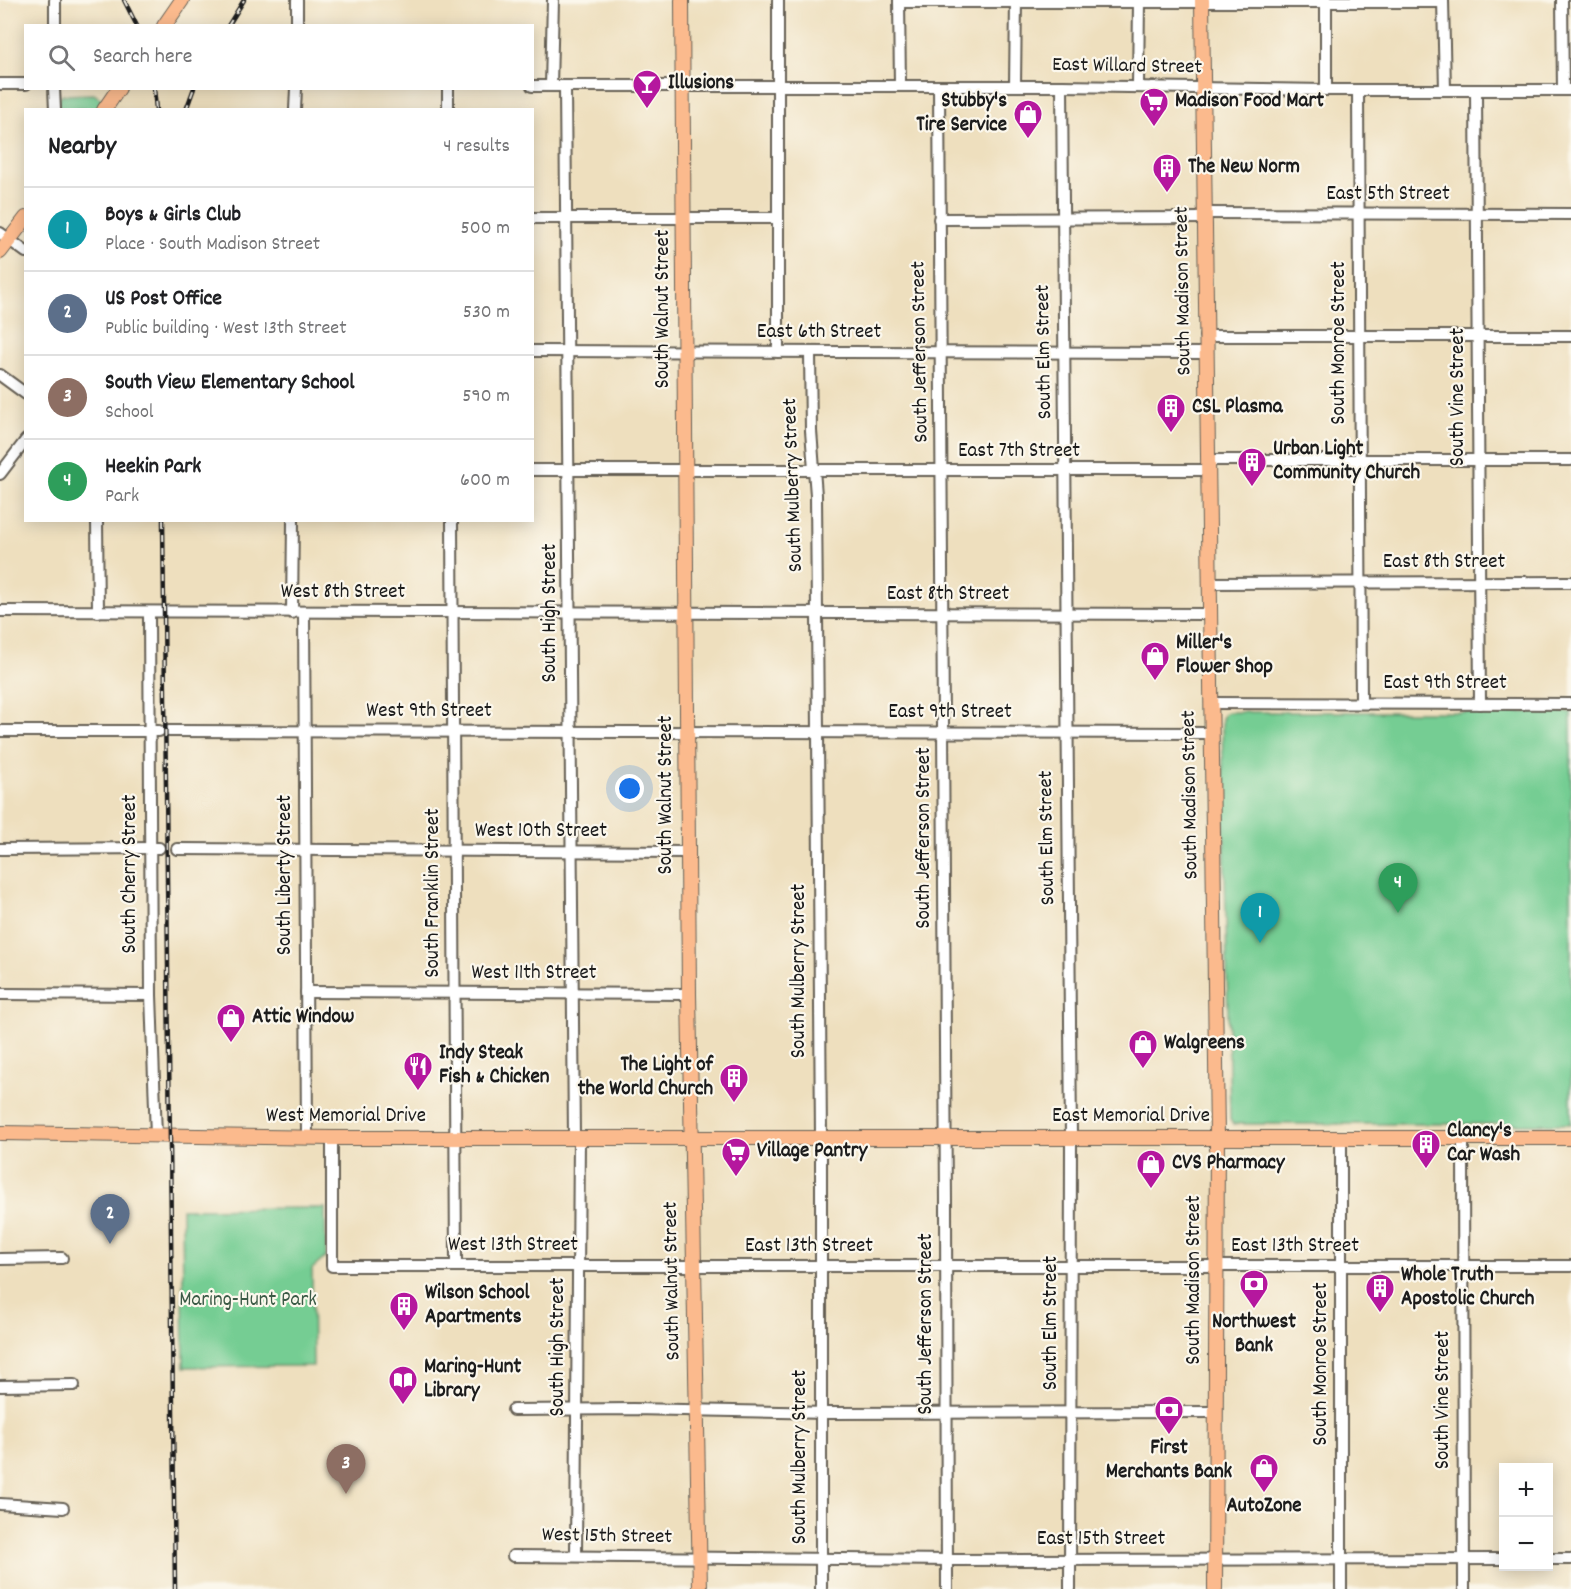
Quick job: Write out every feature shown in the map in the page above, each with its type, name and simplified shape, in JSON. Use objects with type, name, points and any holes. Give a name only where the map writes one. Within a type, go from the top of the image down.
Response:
[{"type":"main road","points":[[165,24],[182,0]]},
{"type":"main road","name":"South Walnut Street","points":[[682,0],[689,994],[700,1589]]},
{"type":"main road","name":"South Madison Street","points":[[1203,1],[1205,336],[1217,1137],[1215,1589]]},
{"type":"main road","points":[[105,108],[118,90]]},
{"type":"main road","points":[[0,252],[5,236],[24,220]]},
{"type":"main road","name":"West Memorial Drive","points":[[0,1133],[307,1138],[692,1138]]},
{"type":"main road","name":"East Memorial Drive","points":[[692,1138],[1571,1138]]},
{"type":"street","points":[[55,0],[55,24]]},
{"type":"street","points":[[297,0],[297,24]]},
{"type":"street","points":[[551,87],[553,0]]},
{"type":"street","points":[[778,0],[778,352]]},
{"type":"street","points":[[1015,86],[1016,0]]},
{"type":"street","points":[[1562,0],[1567,90]]},
{"type":"street","points":[[900,86],[899,1],[1443,1],[1445,90]]},
{"type":"street","points":[[1138,86],[1139,1]]},
{"type":"street","points":[[1326,2],[1326,90]]},
{"type":"street","points":[[0,84],[24,84]]},
{"type":"street","name":"East Willard Street","points":[[534,86],[1138,86],[1326,90],[1567,90]]},
{"type":"street","name":"South Jefferson Street","points":[[939,86],[946,1139],[946,1589]]},
{"type":"street","name":"South Elm Street","points":[[1062,86],[1071,1139],[1070,1589]]},
{"type":"street","name":"South High Street","points":[[565,87],[573,994],[579,1266],[576,1556]]},
{"type":"street","points":[[54,90],[55,108]]},
{"type":"street","points":[[295,108],[296,90]]},
{"type":"street","points":[[448,90],[448,108]]},
{"type":"street","name":"South Monroe Street","points":[[1358,90],[1361,703]]},
{"type":"street","name":"South Vine Street","points":[[1476,90],[1480,704]]},
{"type":"street","name":"East 5th Street","points":[[939,219],[1571,214]]},
{"type":"street","points":[[534,218],[778,218]]},
{"type":"street","points":[[5,236],[24,250]]},
{"type":"street","points":[[1205,336],[1571,336]]},
{"type":"street","name":"East 6th Street","points":[[534,351],[1206,353]]},
{"type":"street","name":"South Mulberry Street","points":[[810,353],[818,732],[821,1589]]},
{"type":"street","points":[[0,375],[24,393]]},
{"type":"street","points":[[0,474],[24,443]]},
{"type":"street","name":"East 7th Street","points":[[534,470],[1065,471],[1360,460],[1571,460]]},
{"type":"street","points":[[98,522],[98,612]]},
{"type":"street","points":[[292,612],[293,522]]},
{"type":"street","name":"South Franklin Street","points":[[452,522],[456,1266]]},
{"type":"street","name":"East 8th Street","points":[[1210,583],[1571,582]]},
{"type":"street","name":"West 8th Street","points":[[0,611],[687,614]]},
{"type":"street","name":"South Cherry Street","points":[[149,612],[159,731],[152,995],[156,1136]]},
{"type":"street","name":"South Liberty Street","points":[[304,612],[307,1138]]},
{"type":"street","name":"East 8th Street","points":[[687,614],[1210,614]]},
{"type":"street","name":"East 9th Street","points":[[1211,703],[1571,704]]},
{"type":"street","name":"West 9th Street","points":[[0,731],[688,733]]},
{"type":"street","name":"East 9th Street","points":[[688,733],[1212,733]]},
{"type":"street","points":[[0,849],[155,848]]},
{"type":"street","name":"West 10th Street","points":[[177,849],[688,852]]},
{"type":"street","name":"West 11th Street","points":[[306,992],[689,994]]},
{"type":"street","points":[[0,994],[152,995]]},
{"type":"street","name":"West 13th Street","points":[[332,1138],[332,1266],[694,1266]]},
{"type":"street","name":"South Monroe Street","points":[[1341,1138],[1341,1589]]},
{"type":"street","name":"South Vine Street","points":[[1463,1138],[1464,1589]]},
{"type":"street","points":[[0,1259],[62,1258]]},
{"type":"street","name":"East 13th Street","points":[[694,1266],[1571,1266]]},
{"type":"street","points":[[0,1386],[74,1385]]},
{"type":"street","points":[[513,1410],[1216,1412]]},
{"type":"street","points":[[0,1504],[63,1508]]},
{"type":"street","name":"West 15th Street","points":[[513,1556],[699,1558]]},
{"type":"street","name":"East 15th Street","points":[[699,1558],[1499,1559]]},
{"type":"street","points":[[1553,1559],[1571,1559]]},
{"type":"green space","points":[[94,94],[103,100],[99,108],[59,108],[59,97]]},
{"type":"green space","points":[[1227,712],[1571,712],[1571,1124],[1233,1124],[1230,1120],[1222,719]]},
{"type":"green space","name":"Maring-Hunt Park","points":[[325,1208],[326,1257],[312,1269],[313,1366],[184,1367],[182,1209]]},
{"type":"railway","points":[[124,0],[136,24]]},
{"type":"railway","points":[[229,24],[244,0]]},
{"type":"railway","points":[[154,90],[156,108]]},
{"type":"railway","points":[[187,108],[193,90]]},
{"type":"railway","points":[[163,522],[175,1589]]},
{"type":"place","name":"Illusions","points":[[647,110]]},
{"type":"place","name":"Madison Food Mart","points":[[1154,128]]},
{"type":"place","name":"Stubby's Tire Service","points":[[1028,140]]},
{"type":"place","name":"The New Norm","points":[[1167,194]]},
{"type":"place","name":"CSL Plasma","points":[[1171,434]]},
{"type":"place","name":"Urban Light Community Church","points":[[1252,488]]},
{"type":"place","name":"Miller's Flower Shop","points":[[1155,682]]},
{"type":"place","name":"Heekin Park","points":[[1398,913]]},
{"type":"place","name":"Boys & Girls Club","points":[[1260,943]]},
{"type":"place","name":"Attic Window","points":[[231,1044]]},
{"type":"place","name":"Walgreens","points":[[1143,1070]]},
{"type":"place","name":"Indy Steak Fish & Chicken","points":[[418,1092]]},
{"type":"place","name":"The Light of the World Church","points":[[734,1104]]},
{"type":"place","name":"Clancy's Car Wash","points":[[1426,1170]]},
{"type":"place","name":"Village Pantry","points":[[736,1178]]},
{"type":"place","name":"CVS Pharmacy","points":[[1151,1190]]},
{"type":"place","name":"US Post Office","points":[[110,1244]]},
{"type":"place","name":"Northwest Bank","points":[[1254,1310]]},
{"type":"place","name":"Whole Truth Apostolic Church","points":[[1380,1314]]},
{"type":"place","name":"Wilson School Apartments","points":[[404,1332]]},
{"type":"place","name":"Maring-Hunt Library","points":[[403,1406]]},
{"type":"place","name":"First Merchants Bank","points":[[1169,1436]]},
{"type":"place","name":"South View Elementary School","points":[[346,1494]]},
{"type":"place","name":"AutoZone","points":[[1264,1494]]}]
